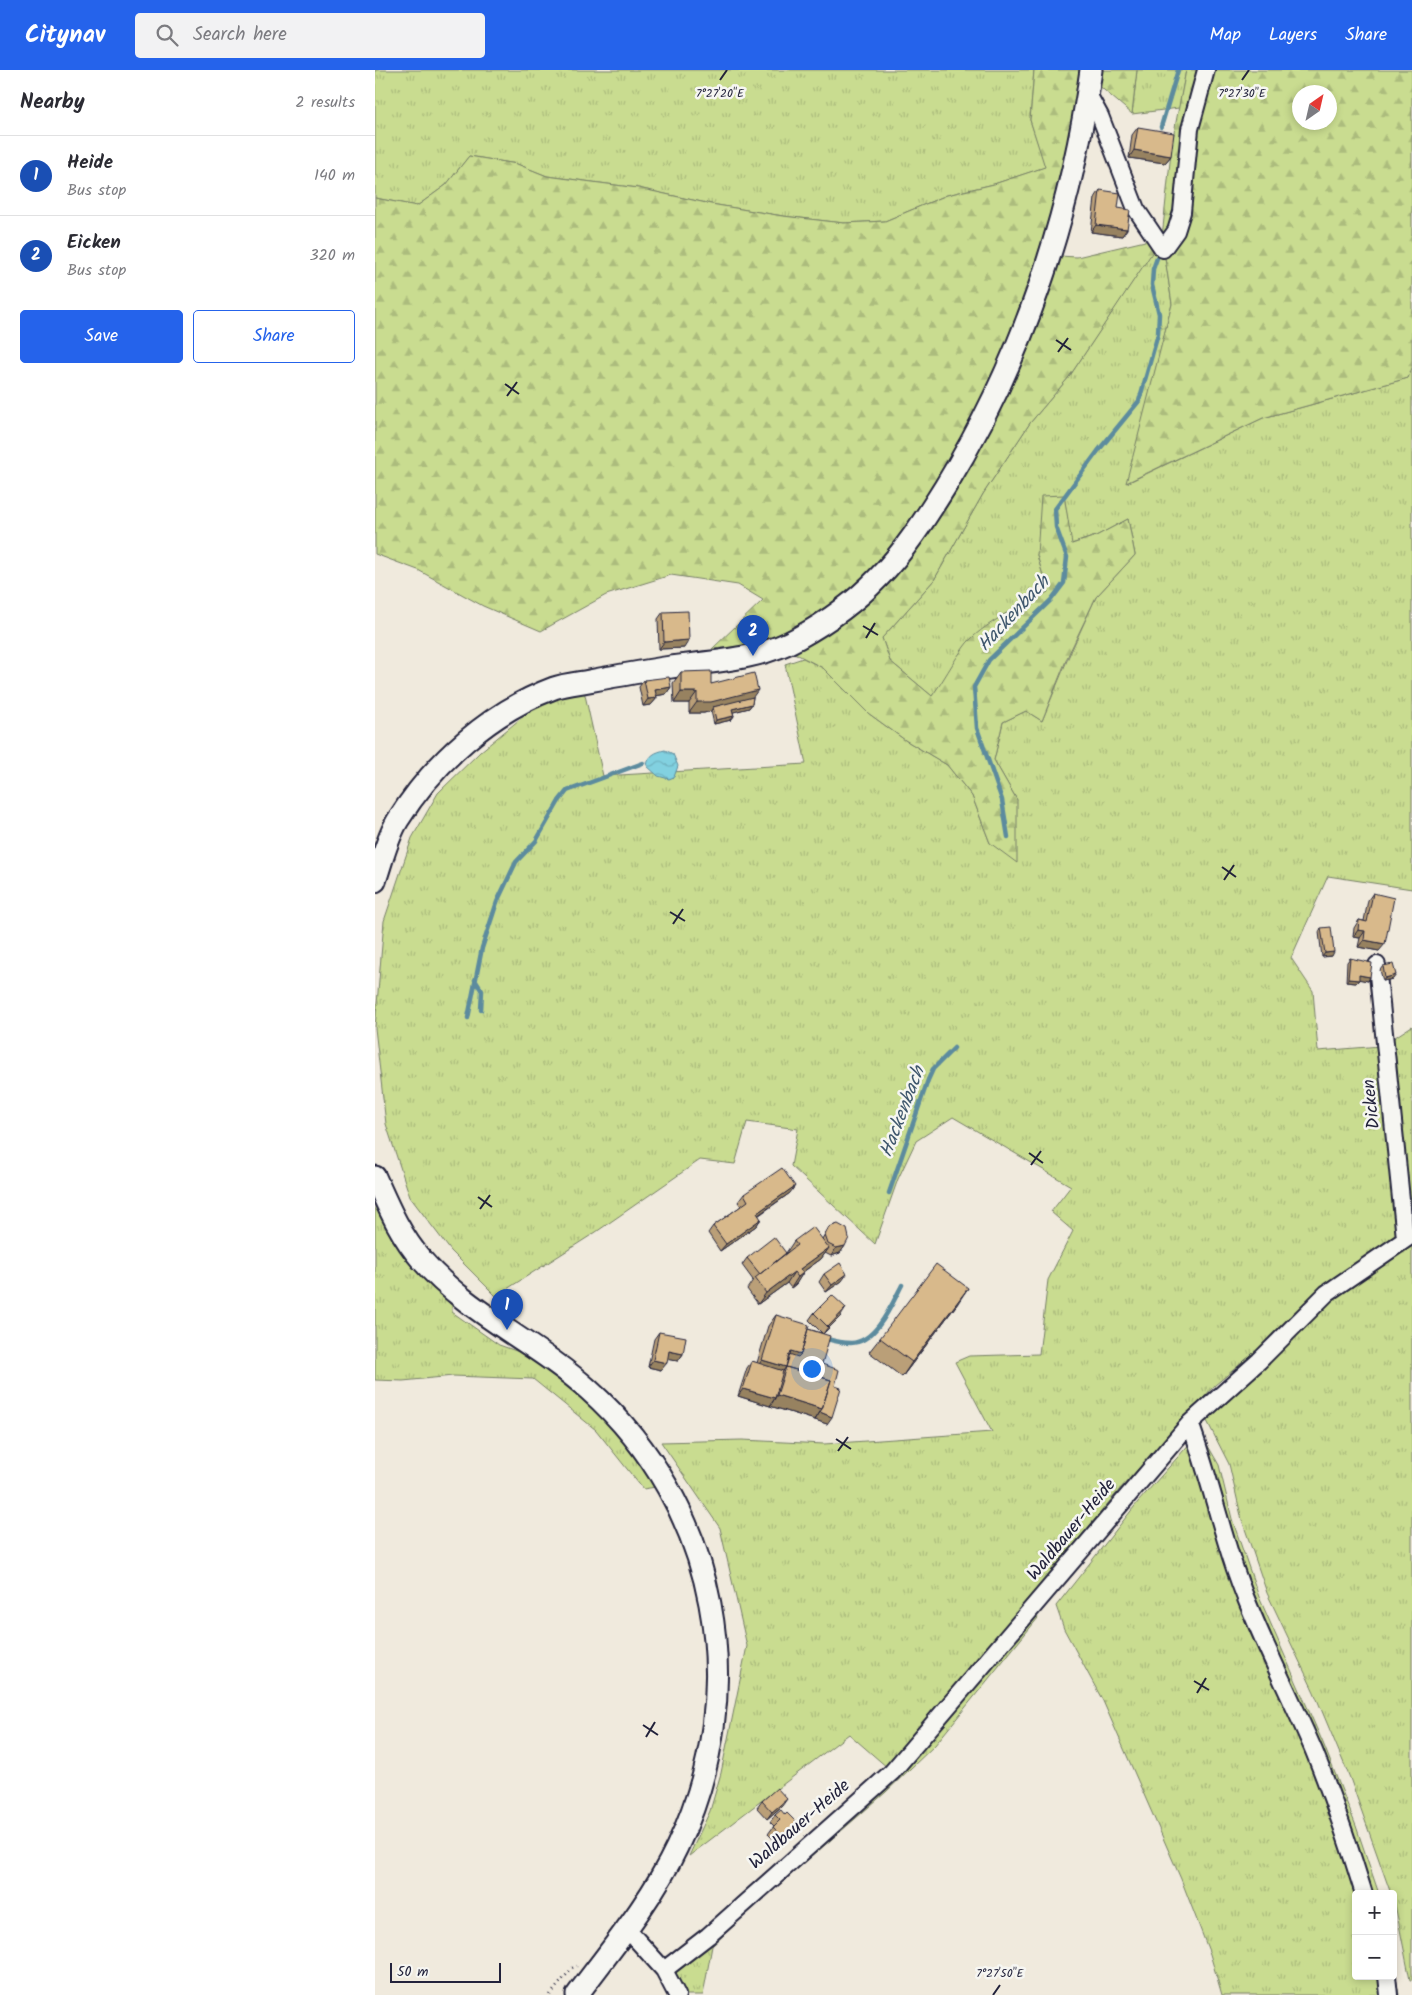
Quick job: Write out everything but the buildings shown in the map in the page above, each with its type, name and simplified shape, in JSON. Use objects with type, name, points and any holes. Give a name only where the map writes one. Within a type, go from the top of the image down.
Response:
[{"type":"main road","points":[[375,881],[397,821],[432,775],[463,742],[523,702],[557,687],[753,656],[795,640],[830,618],[879,577],[930,511],[956,469],[973,439],[1016,346],[1049,257],[1068,188],[1088,94],[1091,70]]},
{"type":"main road","points":[[375,1178],[403,1235],[420,1258],[441,1281],[588,1389],[637,1440],[671,1492],[692,1539],[706,1578],[714,1618],[717,1654],[717,1699],[713,1738],[704,1776],[677,1848],[626,1928],[577,1995]]},
{"type":"street","points":[[1088,94],[1100,116],[1136,209],[1163,249],[1176,231],[1183,212],[1190,129],[1206,70]]},
{"type":"street","name":"Dicken","points":[[1377,965],[1409,1237]]},
{"type":"street","name":"Waldbauer-Heide","points":[[664,1970],[708,1936],[891,1772],[1190,1423],[1259,1361],[1327,1293],[1409,1237]]},
{"type":"street","points":[[1190,1423],[1207,1470],[1221,1522],[1248,1605],[1317,1760],[1347,1840],[1363,1890]]},
{"type":"street","points":[[626,1928],[664,1970],[677,1995]]},
{"type":"street","points":[[1387,1980],[1389,1995]]},
{"type":"green space","points":[[375,70],[1034,70],[1030,120],[1046,167],[994,184],[947,195],[885,221],[844,223],[783,216],[711,204],[638,188],[547,176],[517,164],[469,156],[446,185],[417,206],[375,198]]},
{"type":"green space","points":[[1034,70],[1081,70],[1059,187],[1059,256],[1077,257],[1162,237],[1172,143],[1186,70],[1412,70],[1412,368],[1408,378],[1263,418],[1126,483],[1172,304],[1162,238],[1069,377],[1030,423],[983,494],[934,580],[882,638],[890,661],[932,696],[971,639],[991,623],[1048,592],[1037,555],[1041,496],[1064,495],[1072,544],[1096,536],[1128,519],[1135,555],[1096,597],[1067,658],[1042,721],[1026,711],[1003,722],[994,760],[1017,800],[1017,863],[990,843],[972,796],[947,765],[905,740],[868,713],[823,668],[775,643],[712,649],[763,600],[738,585],[671,575],[606,595],[541,631],[483,606],[418,570],[375,554],[375,198],[417,206],[446,185],[469,156],[517,164],[547,176],[638,188],[711,204],[783,216],[844,223],[885,221],[947,195],[994,184],[1045,167],[1030,120]]},
{"type":"green space","points":[[1099,70],[1137,70],[1132,114],[1097,84]]},
{"type":"green space","points":[[1137,70],[1186,70],[1179,108],[1132,114]]},
{"type":"green space","points":[[1162,237],[1172,304],[1127,483],[1263,418],[1408,378],[1412,368],[1412,889],[1328,876],[1291,958],[1313,991],[1318,1051],[1381,1046],[1400,1228],[1395,1237],[1215,1385],[1120,1489],[888,1768],[849,1734],[689,1856],[710,1811],[721,1773],[747,1646],[720,1528],[661,1442],[742,1440],[824,1444],[992,1432],[955,1362],[969,1356],[1039,1354],[1048,1280],[1073,1231],[1051,1212],[1071,1186],[953,1117],[916,1141],[898,1179],[875,1244],[791,1166],[798,1129],[747,1122],[735,1164],[700,1160],[596,1232],[496,1296],[451,1251],[410,1197],[386,1124],[375,1028],[384,921],[412,838],[438,793],[480,752],[531,710],[583,686],[603,776],[806,764],[785,664],[803,658],[823,668],[868,713],[905,740],[947,765],[972,796],[990,843],[1017,800],[994,760],[1003,722],[1026,711],[1042,721],[1096,597],[1135,555],[1128,519],[1096,536],[1071,544],[1064,495],[1037,555],[1048,592],[1001,616],[932,696],[890,661],[882,638],[934,580],[983,494],[1030,423],[1069,377]]},
{"type":"green space","points":[[1412,1026],[1412,1227],[1389,1041]]},
{"type":"green space","points":[[375,1205],[382,1220],[399,1246],[429,1283],[452,1306],[452,1312],[499,1345],[525,1354],[572,1387],[630,1447],[656,1487],[643,1489],[596,1430],[533,1379],[453,1376],[403,1381],[375,1380]]},
{"type":"green space","points":[[1412,1240],[1412,1980],[1410,1980],[1397,1914],[1397,1890],[1390,1890],[1350,1778],[1314,1692],[1267,1593],[1242,1520],[1229,1464],[1206,1419],[1327,1300]]},
{"type":"green space","points":[[1200,1432],[1219,1465],[1232,1519],[1259,1597],[1323,1743],[1356,1826],[1378,1890],[1352,1890],[1352,1980],[1396,1980],[1399,1995],[1222,1995],[1210,1954],[1181,1879],[1103,1701],[1064,1629],[1056,1606],[1138,1502]]},
{"type":"green space","points":[[1035,1613],[1038,1618],[935,1745],[886,1792],[756,1905],[712,1946],[703,1995],[681,1995],[673,1973],[799,1858]]},
{"type":"water","points":[[665,750],[673,754],[678,766],[674,777],[669,779],[658,776],[647,766],[649,759],[653,755]]},
{"type":"waterway","name":"Hackenbach","points":[[1161,127],[1178,70]]},
{"type":"waterway","name":"Hackenbach","points":[[1008,837],[1002,800],[977,728],[974,687],[989,660],[1051,600],[1064,583],[1067,557],[1056,527],[1055,509],[1098,451],[1139,401],[1158,334],[1159,314],[1152,285],[1153,269],[1157,258]]},
{"type":"waterway","points":[[468,1018],[482,948],[497,902],[516,862],[536,841],[559,801],[567,791],[643,763]]},
{"type":"waterway","points":[[475,980],[482,991],[481,1010]]},
{"type":"waterway","name":"Hackenbach","points":[[889,1193],[928,1080],[933,1069],[954,1048]]},
{"type":"waterway","name":"Hackenbach","points":[[827,1339],[851,1343],[868,1337],[888,1312],[902,1285]]},
{"type":"place","name":"Eicken","points":[[753,656]]},
{"type":"place","name":"Heide","points":[[507,1330]]}]
